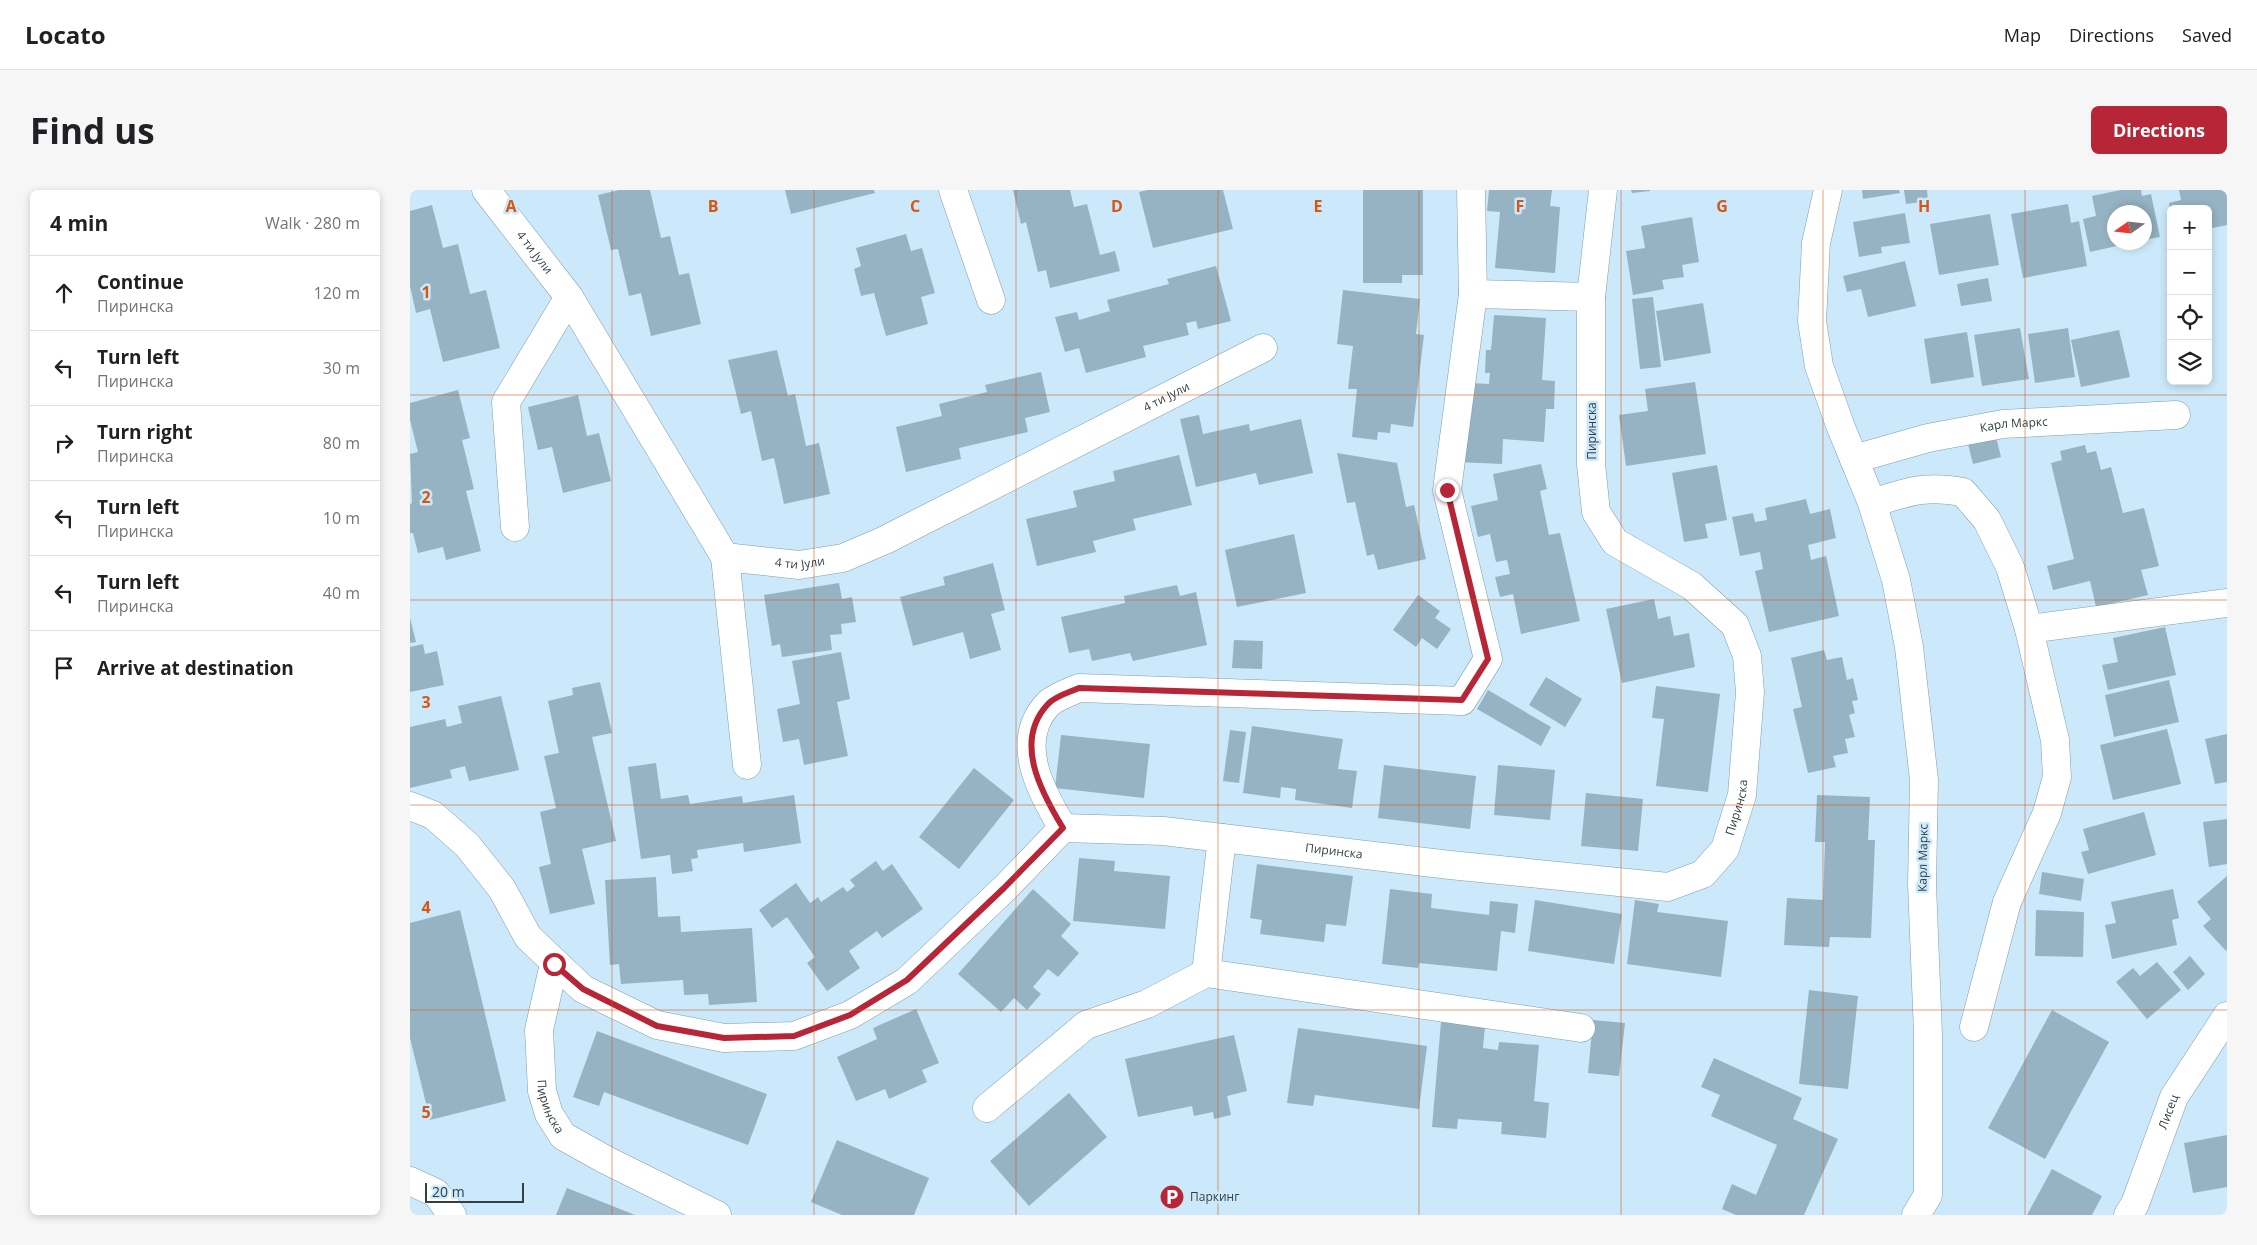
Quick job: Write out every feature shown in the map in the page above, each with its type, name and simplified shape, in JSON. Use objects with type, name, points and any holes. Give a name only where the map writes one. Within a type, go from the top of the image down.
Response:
[{"type":"street","name":"4 ти Јули","points":[[486,190],[569,297],[725,557],[799,566],[843,558],[886,540],[1263,348]]},
{"type":"street","points":[[953,190],[991,300]]},
{"type":"street","points":[[410,806],[433,815],[467,845],[502,889],[528,937],[554,964],[583,989],[657,1026],[724,1038],[794,1036],[850,1015],[907,980],[1004,888],[1063,828],[1046,800],[1033,765],[1032,728],[1049,702],[1079,688],[1462,700],[1488,659],[1447,490],[1473,294],[1471,190]]},
{"type":"street","name":"Пиринска","points":[[1063,828],[1163,830],[1450,865],[1668,887],[1703,874],[1725,849],[1742,795],[1750,692],[1747,656],[1735,625],[1692,586],[1615,542],[1596,512],[1592,464],[1591,297],[1603,190]]},
{"type":"street","name":"Карл Маркс","points":[[1828,190],[1816,243],[1812,320],[1819,366],[1872,503],[1896,580],[1909,647],[1924,780],[1922,884],[1928,1034],[1928,1194],[1916,1215]]},
{"type":"street","points":[[1473,294],[1591,297]]},
{"type":"street","points":[[515,527],[506,402],[569,297]]},
{"type":"street","name":"Карл Маркс","points":[[1854,459],[1928,438],[2003,424],[2176,415]]},
{"type":"street","points":[[1872,503],[1918,490],[1940,488],[1963,492],[1987,520],[2010,567],[2029,629],[2055,740],[2057,777],[2047,813],[2007,902],[1974,1027]]},
{"type":"street","points":[[725,557],[747,765]]},
{"type":"street","points":[[2029,629],[2227,603]]},
{"type":"street","points":[[1206,973],[1222,838]]},
{"type":"street","name":"Пиринска","points":[[554,964],[538,1030],[542,1091],[549,1114],[558,1129],[563,1136],[606,1160],[717,1215]]},
{"type":"street","points":[[987,1108],[1086,1025],[1147,1004],[1206,973],[1581,1028]]},
{"type":"street","name":"Лисец","points":[[2128,1215],[2135,1204],[2174,1097],[2227,1016]]},
{"type":"street","points":[[410,1181],[436,1193],[452,1215]]},
{"type":"building","points":[[619,190],[650,190],[661,238],[670,236],[679,275],[689,273],[701,324],[651,336],[641,293],[629,296],[618,249],[611,250],[598,195]]},
{"type":"building","points":[[785,190],[874,190],[875,193],[791,214]]},
{"type":"building","points":[[1013,190],[1070,190],[1074,207],[1087,204],[1100,255],[1115,251],[1120,271],[1050,288],[1046,270],[1038,272],[1026,222],[1021,224]]},
{"type":"building","points":[[1148,190],[1223,190],[1233,229],[1153,248],[1139,192]]},
{"type":"building","points":[[1363,190],[1423,190],[1423,275],[1402,275],[1402,283],[1363,283]]},
{"type":"building","points":[[1489,190],[1552,190],[1550,206],[1560,207],[1555,273],[1495,268],[1500,212],[1487,211]]},
{"type":"building","points":[[1631,190],[1650,190],[1650,191],[1632,193]]},
{"type":"building","points":[[1862,190],[1899,190],[1900,193],[1863,199]]},
{"type":"building","points":[[1904,190],[1927,190],[1928,201],[1906,204]]},
{"type":"building","points":[[2121,190],[2141,190],[2142,196],[2151,194],[2160,237],[2152,238],[2152,205],[2107,205],[2107,248],[2090,252],[2083,219],[2096,216],[2092,196]]},
{"type":"building","points":[[2179,190],[2227,190],[2227,225],[2212,228],[2212,205],[2169,205],[2169,203],[2181,200]]},
{"type":"building","points":[[2068,204],[2071,223],[2079,221],[2087,266],[2023,278],[2011,214]]},
{"type":"building","points":[[432,205],[443,248],[458,244],[470,294],[486,290],[500,348],[443,362],[430,309],[416,313],[410,286],[410,211]]},
{"type":"building","points":[[1905,213],[1910,243],[1881,247],[1882,253],[1859,257],[1853,222]]},
{"type":"building","points":[[1990,214],[1999,265],[1939,275],[1930,224]]},
{"type":"building","points":[[1692,217],[1699,262],[1682,265],[1684,277],[1662,280],[1664,289],[1633,295],[1626,251],[1645,248],[1641,226]]},
{"type":"building","points":[[906,234],[911,251],[922,248],[935,293],[921,297],[928,324],[886,336],[874,293],[861,296],[854,269],[861,266],[856,248]]},
{"type":"building","points":[[1905,261],[1916,306],[1868,317],[1861,289],[1847,292],[1843,276]]},
{"type":"building","points":[[1216,266],[1231,321],[1198,329],[1196,321],[1186,323],[1189,335],[1143,346],[1146,357],[1086,373],[1079,348],[1065,352],[1055,317],[1077,312],[1079,320],[1110,311],[1107,300],[1169,284],[1167,279]]},
{"type":"building","points":[[1988,278],[1992,301],[1961,306],[1957,284]]},
{"type":"building","points":[[1343,290],[1420,299],[1416,334],[1424,335],[1413,427],[1391,424],[1390,433],[1378,432],[1377,440],[1352,437],[1357,389],[1348,389],[1353,346],[1337,344]]},
{"type":"building","points":[[1653,297],[1661,367],[1640,369],[1632,299]]},
{"type":"building","points":[[1703,303],[1711,353],[1664,361],[1656,311]]},
{"type":"building","points":[[1494,315],[1546,318],[1542,380],[1555,381],[1554,409],[1546,409],[1544,442],[1503,439],[1502,464],[1457,462],[1471,383],[1489,384],[1490,373],[1485,373],[1486,350],[1491,350]]},
{"type":"building","points":[[2020,328],[2029,379],[1982,386],[1974,335]]},
{"type":"building","points":[[2068,328],[2075,377],[2035,383],[2028,334]]},
{"type":"building","points":[[2119,330],[2130,377],[2081,387],[2071,340]]},
{"type":"building","points":[[1967,332],[1974,377],[1931,384],[1924,339]]},
{"type":"building","points":[[777,350],[788,396],[795,394],[806,446],[819,443],[830,494],[784,504],[774,458],[762,461],[751,411],[741,414],[728,360]]},
{"type":"building","points":[[1041,372],[1050,412],[1025,418],[1028,432],[959,448],[961,459],[906,472],[896,427],[942,416],[939,404],[987,392],[985,385]]},
{"type":"building","points":[[1695,382],[1706,454],[1626,466],[1619,415],[1648,411],[1645,389]]},
{"type":"building","points":[[458,390],[470,438],[462,440],[474,489],[466,491],[481,551],[446,560],[443,547],[418,553],[413,533],[410,533],[410,504],[412,503],[410,454],[418,452],[410,420],[410,403]]},
{"type":"building","points":[[578,395],[587,436],[599,433],[611,481],[563,493],[552,447],[538,450],[528,407]]},
{"type":"building","points":[[1199,415],[1203,434],[1249,424],[1250,431],[1301,419],[1313,473],[1259,485],[1256,473],[1196,487],[1180,419]]},
{"type":"building","points":[[1996,437],[2001,457],[1973,464],[1968,444]]},
{"type":"building","points":[[2085,445],[2087,453],[2096,451],[2101,470],[2111,467],[2123,513],[2144,508],[2159,566],[2141,570],[2148,595],[2096,607],[2090,581],[2053,590],[2047,566],[2074,559],[2051,463],[2062,460],[2060,451]]},
{"type":"building","points":[[1337,453],[1397,463],[1406,507],[1414,505],[1426,559],[1378,570],[1374,554],[1367,556],[1355,502],[1347,503]]},
{"type":"building","points":[[1179,455],[1192,505],[1133,519],[1136,530],[1093,541],[1096,552],[1037,566],[1026,519],[1077,507],[1073,491],[1115,481],[1113,471]]},
{"type":"building","points":[[1541,464],[1547,489],[1540,491],[1549,535],[1560,533],[1580,621],[1521,634],[1513,594],[1500,597],[1495,577],[1510,574],[1507,560],[1496,562],[1490,534],[1478,537],[1471,506],[1498,500],[1493,474]]},
{"type":"building","points":[[1717,465],[1727,520],[1705,524],[1708,538],[1684,542],[1672,473]]},
{"type":"building","points":[[1806,499],[1810,514],[1830,509],[1836,538],[1808,545],[1811,560],[1826,556],[1839,616],[1769,632],[1755,571],[1763,569],[1760,552],[1740,556],[1732,517],[1753,513],[1755,522],[1767,520],[1765,508]]},
{"type":"building","points":[[1294,534],[1306,593],[1237,607],[1225,550]]},
{"type":"building","points":[[993,563],[1005,610],[991,614],[1001,650],[970,659],[963,632],[913,646],[900,597],[945,585],[943,577]]},
{"type":"building","points":[[839,583],[842,599],[852,597],[856,622],[841,624],[842,634],[830,635],[832,650],[782,657],[780,644],[772,646],[764,595]]},
{"type":"building","points":[[1177,585],[1180,596],[1196,592],[1207,645],[1133,661],[1130,653],[1092,661],[1089,649],[1069,653],[1061,617],[1125,603],[1124,596]]},
{"type":"building","points":[[1418,595],[1440,611],[1435,618],[1451,629],[1437,649],[1422,638],[1416,647],[1393,630]]},
{"type":"building","points":[[1654,599],[1658,619],[1670,616],[1674,636],[1689,633],[1695,667],[1622,683],[1606,609]]},
{"type":"building","points":[[410,618],[416,642],[410,643]]},
{"type":"building","points":[[2165,627],[2176,675],[2108,690],[2102,665],[2118,662],[2113,638]]},
{"type":"building","points":[[1234,640],[1263,641],[1262,669],[1232,668]]},
{"type":"building","points":[[423,644],[425,654],[437,651],[444,685],[410,692],[410,647]]},
{"type":"building","points":[[1824,650],[1827,660],[1842,657],[1847,680],[1853,678],[1858,700],[1852,701],[1855,713],[1849,715],[1855,737],[1845,739],[1848,753],[1833,756],[1836,767],[1808,773],[1793,709],[1802,707],[1791,658]]},
{"type":"building","points":[[841,652],[850,699],[837,702],[848,756],[804,765],[799,739],[783,742],[777,709],[800,704],[792,661]]},
{"type":"building","points":[[1546,677],[1582,699],[1565,727],[1529,705]]},
{"type":"building","points":[[2169,680],[2179,722],[2114,737],[2105,695]]},
{"type":"building","points":[[600,682],[612,733],[592,737],[616,841],[582,849],[595,904],[550,914],[539,867],[551,864],[540,812],[556,808],[544,756],[559,753],[548,701],[573,695],[572,688]]},
{"type":"building","points":[[1656,686],[1720,694],[1708,792],[1656,786],[1664,719],[1652,718]]},
{"type":"building","points":[[1488,690],[1551,727],[1541,746],[1477,709]]},
{"type":"building","points":[[501,696],[519,770],[469,781],[465,766],[450,770],[452,778],[410,788],[410,727],[445,719],[447,727],[462,723],[458,706]]},
{"type":"building","points":[[1252,726],[1343,739],[1338,769],[1357,771],[1352,808],[1295,800],[1296,789],[1281,787],[1280,798],[1243,793]]},
{"type":"building","points":[[2167,729],[2181,784],[2113,800],[2100,745]]},
{"type":"building","points":[[1230,730],[1246,732],[1239,783],[1223,781]]},
{"type":"building","points":[[2227,734],[2227,782],[2215,784],[2205,739]]},
{"type":"building","points":[[1061,735],[1150,744],[1144,798],[1055,788]]},
{"type":"building","points":[[656,763],[661,799],[688,795],[690,804],[742,796],[743,803],[794,795],[801,843],[744,852],[743,843],[697,850],[698,858],[691,859],[693,871],[672,874],[670,855],[641,859],[628,767]]},
{"type":"building","points":[[1384,765],[1476,776],[1470,829],[1378,818]]},
{"type":"building","points":[[1498,765],[1555,770],[1550,820],[1494,815]]},
{"type":"building","points":[[974,768],[1014,800],[959,869],[919,837]]},
{"type":"building","points":[[1586,793],[1643,799],[1638,851],[1581,846]]},
{"type":"building","points":[[1817,795],[1870,797],[1868,840],[1875,840],[1871,938],[1830,937],[1829,947],[1784,945],[1787,898],[1823,900],[1825,842],[1815,842]]},
{"type":"building","points":[[2144,812],[2156,855],[2088,874],[2081,852],[2089,850],[2083,829]]},
{"type":"building","points":[[2227,819],[2227,864],[2209,867],[2203,822]]},
{"type":"building","points":[[1079,858],[1115,861],[1114,871],[1170,876],[1165,929],[1073,921]]},
{"type":"building","points":[[876,861],[883,871],[892,864],[923,909],[882,938],[877,931],[849,951],[860,968],[827,991],[807,963],[815,957],[787,917],[772,928],[759,910],[796,883],[810,903],[818,897],[821,902],[843,887],[847,892],[855,886],[850,880]]},
{"type":"building","points":[[1257,864],[1353,876],[1346,926],[1326,924],[1324,942],[1260,934],[1262,920],[1250,918]]},
{"type":"building","points":[[2042,872],[2084,879],[2081,901],[2039,894]]},
{"type":"building","points":[[2227,876],[2226,951],[2203,926],[2211,919],[2197,902]]},
{"type":"building","points":[[656,877],[658,917],[680,916],[681,932],[752,928],[757,1002],[709,1005],[708,994],[684,995],[683,980],[621,984],[619,964],[610,965],[605,880]]},
{"type":"building","points":[[1033,889],[1071,924],[1061,936],[1079,953],[1058,977],[1048,969],[1033,987],[1041,994],[1027,1010],[1014,998],[1001,1012],[958,974]]},
{"type":"building","points":[[1390,889],[1432,894],[1431,908],[1489,915],[1490,901],[1518,904],[1515,933],[1501,931],[1497,971],[1419,963],[1418,968],[1382,964]]},
{"type":"building","points":[[2173,889],[2179,918],[2172,920],[2177,945],[2112,959],[2105,925],[2116,923],[2111,902]]},
{"type":"building","points":[[1535,900],[1622,914],[1614,964],[1528,951]]},
{"type":"building","points":[[1635,900],[1659,904],[1657,912],[1728,921],[1721,977],[1627,964]]},
{"type":"building","points":[[460,910],[506,1101],[430,1120],[410,1038],[410,923]]},
{"type":"building","points":[[2036,910],[2084,912],[2083,957],[2035,956]]},
{"type":"building","points":[[2190,956],[2205,974],[2188,990],[2173,972]]},
{"type":"building","points":[[2157,962],[2181,990],[2147,1019],[2116,982],[2133,968],[2140,976]]},
{"type":"building","points":[[1809,990],[1858,996],[1848,1089],[1799,1084]]},
{"type":"building","points":[[916,1009],[939,1063],[922,1070],[927,1082],[889,1099],[885,1089],[856,1101],[837,1057],[877,1039],[873,1028]]},
{"type":"building","points":[[2052,1010],[2109,1042],[2045,1159],[1988,1128]]},
{"type":"building","points":[[1593,1020],[1625,1023],[1619,1076],[1588,1073]]},
{"type":"building","points":[[1441,1022],[1485,1026],[1483,1048],[1498,1050],[1499,1042],[1539,1045],[1534,1101],[1549,1103],[1546,1138],[1501,1134],[1502,1122],[1458,1119],[1457,1129],[1432,1127]]},
{"type":"building","points":[[1298,1028],[1427,1046],[1419,1109],[1315,1095],[1313,1106],[1287,1103]]},
{"type":"building","points":[[597,1031],[767,1094],[748,1145],[604,1092],[599,1106],[573,1097]]},
{"type":"building","points":[[1234,1035],[1247,1091],[1227,1096],[1231,1115],[1214,1119],[1213,1112],[1194,1116],[1192,1106],[1138,1117],[1125,1059]]},
{"type":"building","points":[[1714,1058],[1802,1098],[1793,1119],[1838,1139],[1804,1215],[1736,1215],[1722,1209],[1732,1184],[1756,1195],[1777,1145],[1711,1116],[1720,1095],[1701,1087]]},
{"type":"building","points":[[1069,1093],[1107,1137],[1029,1206],[990,1161]]},
{"type":"building","points":[[2227,1135],[2227,1187],[2193,1193],[2184,1143]]},
{"type":"building","points":[[837,1140],[929,1178],[914,1215],[842,1215],[811,1202]]},
{"type":"building","points":[[2052,1169],[2102,1196],[2092,1215],[2027,1215]]},
{"type":"building","points":[[567,1188],[635,1215],[556,1215]]},
{"type":"place","name":"Паркинг","points":[[1172,1197]]},
{"type":"route","points":[[554,964],[583,989],[657,1026],[724,1038],[794,1036],[850,1015],[907,980],[1004,888],[1063,828],[1046,800],[1033,765],[1032,728],[1049,702],[1079,688],[1462,700],[1488,659],[1447,490]]}]
